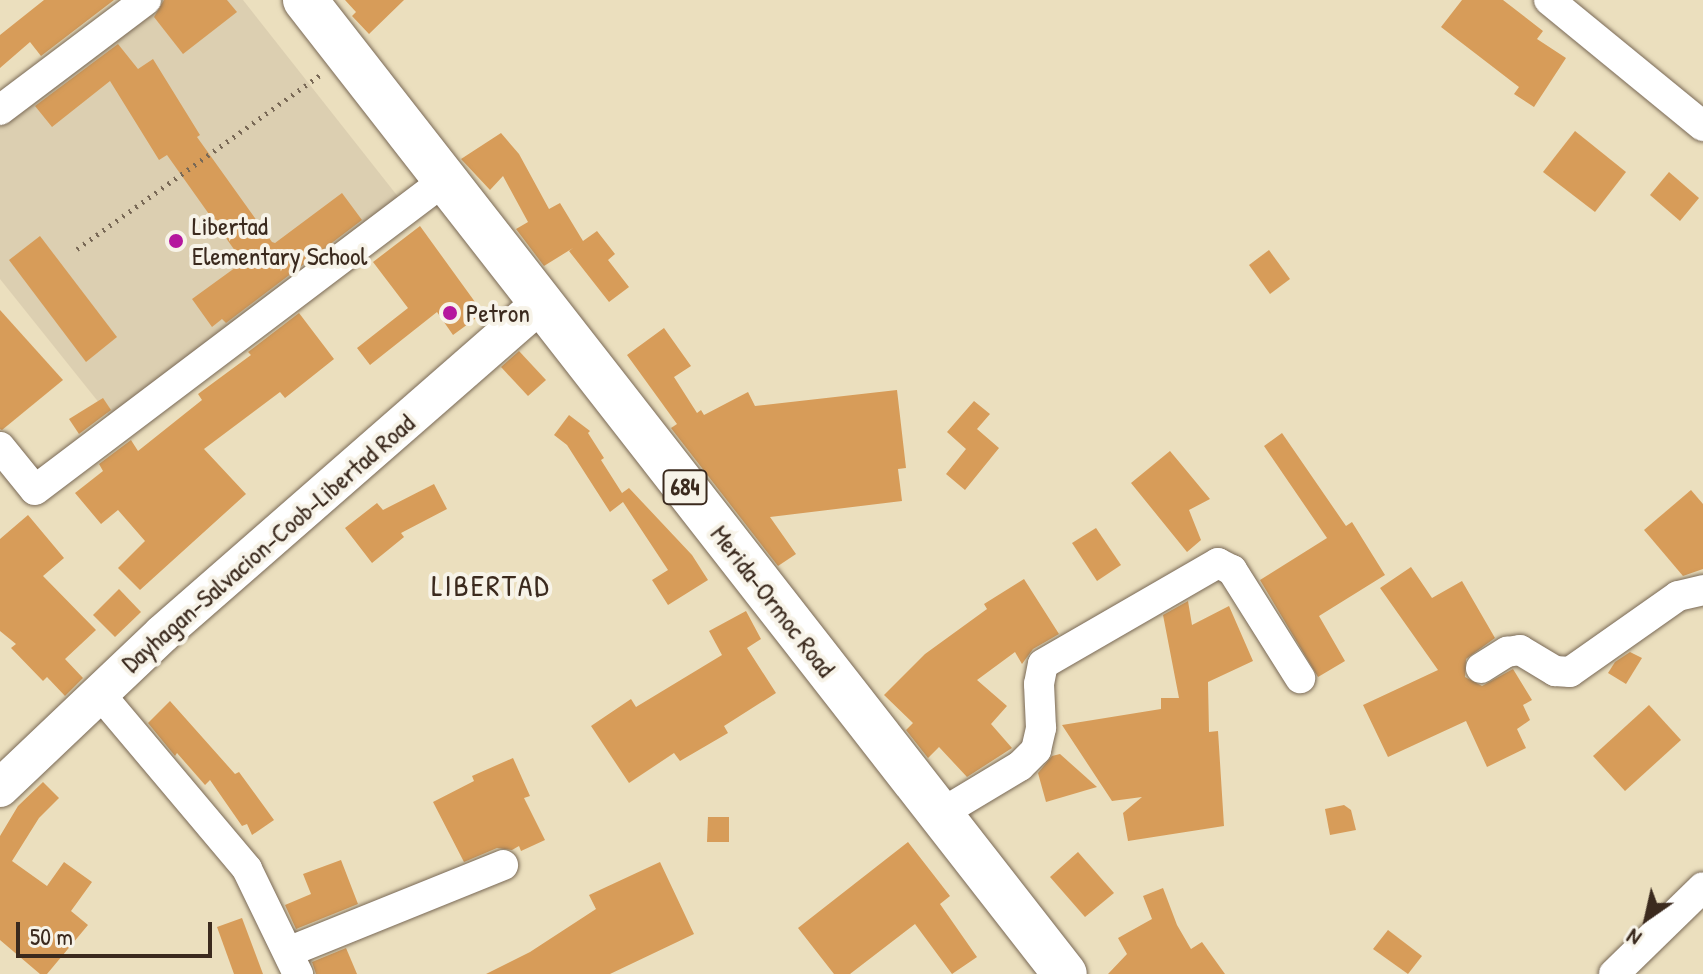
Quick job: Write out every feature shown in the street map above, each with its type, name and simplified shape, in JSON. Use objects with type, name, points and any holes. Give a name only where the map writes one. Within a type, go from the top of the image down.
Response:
[{"type":"highway","name":"Merida-Ormoc Road","points":[[305,0],[1065,974]]},
{"type":"main road","name":"Dayhagan-Salvacion-Coob-Libertad Road","points":[[0,788],[162,634],[541,303]]},
{"type":"street","points":[[0,110],[146,0]]},
{"type":"street","points":[[1549,0],[1703,126]]},
{"type":"street","points":[[0,447],[35,490],[445,180]]},
{"type":"street","points":[[940,814],[1020,766],[1036,750],[1041,728],[1039,684],[1043,664],[1218,563],[1232,570],[1300,678]]},
{"type":"street","points":[[1481,668],[1507,652],[1520,650],[1555,671],[1570,672],[1678,596],[1703,590]]},
{"type":"street","points":[[99,693],[247,869],[293,963],[503,865]]},
{"type":"street","points":[[1614,974],[1703,887]]},
{"type":"path","points":[[77,249],[325,72]]},
{"type":"shaded area","name":"Libertad Elementary School","points":[[155,0],[243,0],[403,203],[112,419],[0,279],[0,121]]},
{"type":"building","points":[[44,0],[114,0],[41,56],[30,42],[0,68],[0,35]]},
{"type":"building","points":[[164,0],[227,0],[237,12],[183,54],[154,17]]},
{"type":"building","points":[[345,0],[404,0],[369,34],[352,16],[356,12]]},
{"type":"building","points":[[1462,0],[1503,0],[1543,31],[1537,39],[1566,58],[1534,107],[1514,94],[1519,87],[1441,27]]},
{"type":"building","points":[[118,44],[138,69],[153,59],[200,135],[197,137],[272,242],[275,243],[342,193],[362,220],[226,323],[222,319],[212,327],[192,299],[243,262],[167,155],[159,160],[110,81],[52,127],[35,106]]},
{"type":"building","points":[[1575,131],[1626,172],[1595,212],[1543,172]]},
{"type":"building","points":[[501,133],[519,154],[549,209],[560,203],[583,241],[597,231],[615,254],[608,260],[629,287],[609,302],[569,251],[573,248],[544,266],[516,229],[528,222],[503,176],[490,190],[461,159]]},
{"type":"building","points":[[1669,172],[1699,198],[1680,221],[1650,195]]},
{"type":"building","points":[[420,226],[483,313],[453,335],[437,312],[370,365],[357,348],[408,308],[373,262]]},
{"type":"building","points":[[40,236],[117,337],[86,362],[9,260]]},
{"type":"building","points":[[1269,250],[1290,279],[1270,294],[1249,265]]},
{"type":"building","points":[[0,310],[63,380],[2,430],[0,429]]},
{"type":"building","points":[[299,313],[334,359],[285,398],[280,392],[204,449],[246,494],[140,590],[118,568],[145,541],[118,510],[101,524],[75,493],[103,471],[99,464],[131,440],[138,451],[202,400],[198,394],[251,355],[248,352]]},
{"type":"building","points":[[664,328],[691,366],[674,377],[697,413],[701,410],[704,415],[748,392],[755,406],[897,390],[906,468],[898,469],[902,501],[770,517],[796,554],[778,566],[671,428],[677,424],[627,355]]},
{"type":"building","points":[[519,351],[546,380],[528,396],[501,367]]},
{"type":"building","points":[[103,398],[111,410],[79,434],[69,419]]},
{"type":"building","points":[[974,401],[990,414],[977,429],[999,448],[965,490],[946,474],[966,449],[947,432]]},
{"type":"building","points":[[569,415],[590,431],[588,433],[604,458],[601,460],[622,493],[629,488],[692,555],[708,580],[668,605],[652,580],[668,570],[623,502],[610,512],[567,445],[554,435]]},
{"type":"building","points":[[1282,433],[1346,526],[1352,522],[1385,575],[1319,616],[1345,661],[1318,677],[1260,580],[1327,538],[1264,446]]},
{"type":"building","points":[[1170,451],[1210,499],[1189,510],[1201,540],[1187,552],[1131,483]]},
{"type":"building","points":[[434,484],[447,509],[401,533],[404,537],[372,563],[345,528],[377,503],[383,510]]},
{"type":"building","points":[[1691,490],[1703,504],[1703,569],[1683,576],[1644,530]]},
{"type":"building","points":[[28,515],[64,558],[43,576],[96,630],[65,659],[83,678],[65,696],[47,677],[43,681],[11,648],[16,644],[0,631],[0,539]]},
{"type":"building","points":[[1096,528],[1121,565],[1097,581],[1072,543]]},
{"type":"building","points":[[1411,567],[1432,598],[1462,581],[1495,638],[1466,659],[1465,677],[1482,686],[1513,669],[1532,700],[1523,705],[1530,720],[1517,729],[1526,748],[1487,767],[1466,721],[1388,757],[1363,705],[1438,670],[1380,588]]},
{"type":"building","points":[[1024,579],[1059,634],[1033,649],[1022,664],[1015,652],[977,680],[1007,706],[991,724],[1012,748],[967,777],[939,747],[928,758],[906,730],[913,723],[884,695],[925,654],[987,609],[984,604]]},
{"type":"building","points":[[119,589],[141,612],[115,637],[93,615]]},
{"type":"building","points":[[1188,601],[1192,625],[1229,606],[1253,661],[1208,682],[1209,732],[1218,731],[1224,826],[1128,841],[1123,813],[1142,797],[1112,801],[1062,725],[1161,709],[1161,698],[1179,698],[1163,615]]},
{"type":"building","points":[[746,611],[761,639],[747,648],[776,693],[724,726],[728,733],[680,761],[674,753],[629,783],[591,726],[631,699],[636,707],[722,655],[709,631]]},
{"type":"building","points":[[1630,652],[1642,658],[1626,684],[1608,673],[1615,662]]},
{"type":"building","points":[[170,701],[235,774],[239,772],[274,820],[252,835],[247,824],[242,826],[210,780],[205,785],[177,753],[175,756],[148,723]]},
{"type":"building","points":[[1649,705],[1681,740],[1625,791],[1593,756]]},
{"type":"building","points":[[1060,754],[1097,787],[1046,802],[1038,773],[1052,756]]},
{"type":"building","points":[[513,758],[530,796],[524,798],[545,840],[521,851],[519,846],[512,850],[497,848],[464,862],[433,802],[474,781],[472,776]]},
{"type":"building","points":[[43,782],[59,798],[39,818],[12,861],[47,886],[64,862],[92,882],[71,911],[88,925],[47,974],[40,974],[0,940],[0,836],[18,806]]},
{"type":"building","points":[[1344,805],[1351,810],[1356,830],[1330,835],[1325,809]]},
{"type":"building","points":[[708,817],[729,817],[729,842],[707,842]]},
{"type":"building","points":[[908,842],[950,896],[940,904],[977,957],[952,974],[915,924],[850,974],[834,974],[798,928]]},
{"type":"building","points":[[1078,852],[1114,893],[1085,917],[1050,877]]},
{"type":"building","points":[[341,860],[358,904],[296,929],[285,905],[311,894],[303,874]]},
{"type":"building","points":[[660,862],[694,934],[610,974],[486,974],[530,952],[596,909],[589,895]]},
{"type":"building","points":[[1163,888],[1177,925],[1191,949],[1202,942],[1225,974],[1108,974],[1127,954],[1118,938],[1152,919],[1143,896]]},
{"type":"building","points":[[242,918],[263,974],[234,974],[217,927]]},
{"type":"building","points":[[1388,930],[1422,956],[1408,974],[1373,949]]},
{"type":"building","points":[[346,948],[357,974],[316,974],[312,962]]},
{"type":"place","name":"Libertad Elementary School","points":[[176,241]]},
{"type":"place","name":"Petron","points":[[450,313]]},
{"type":"district","name":"LIBERTAD","points":[[491,585]]}]
